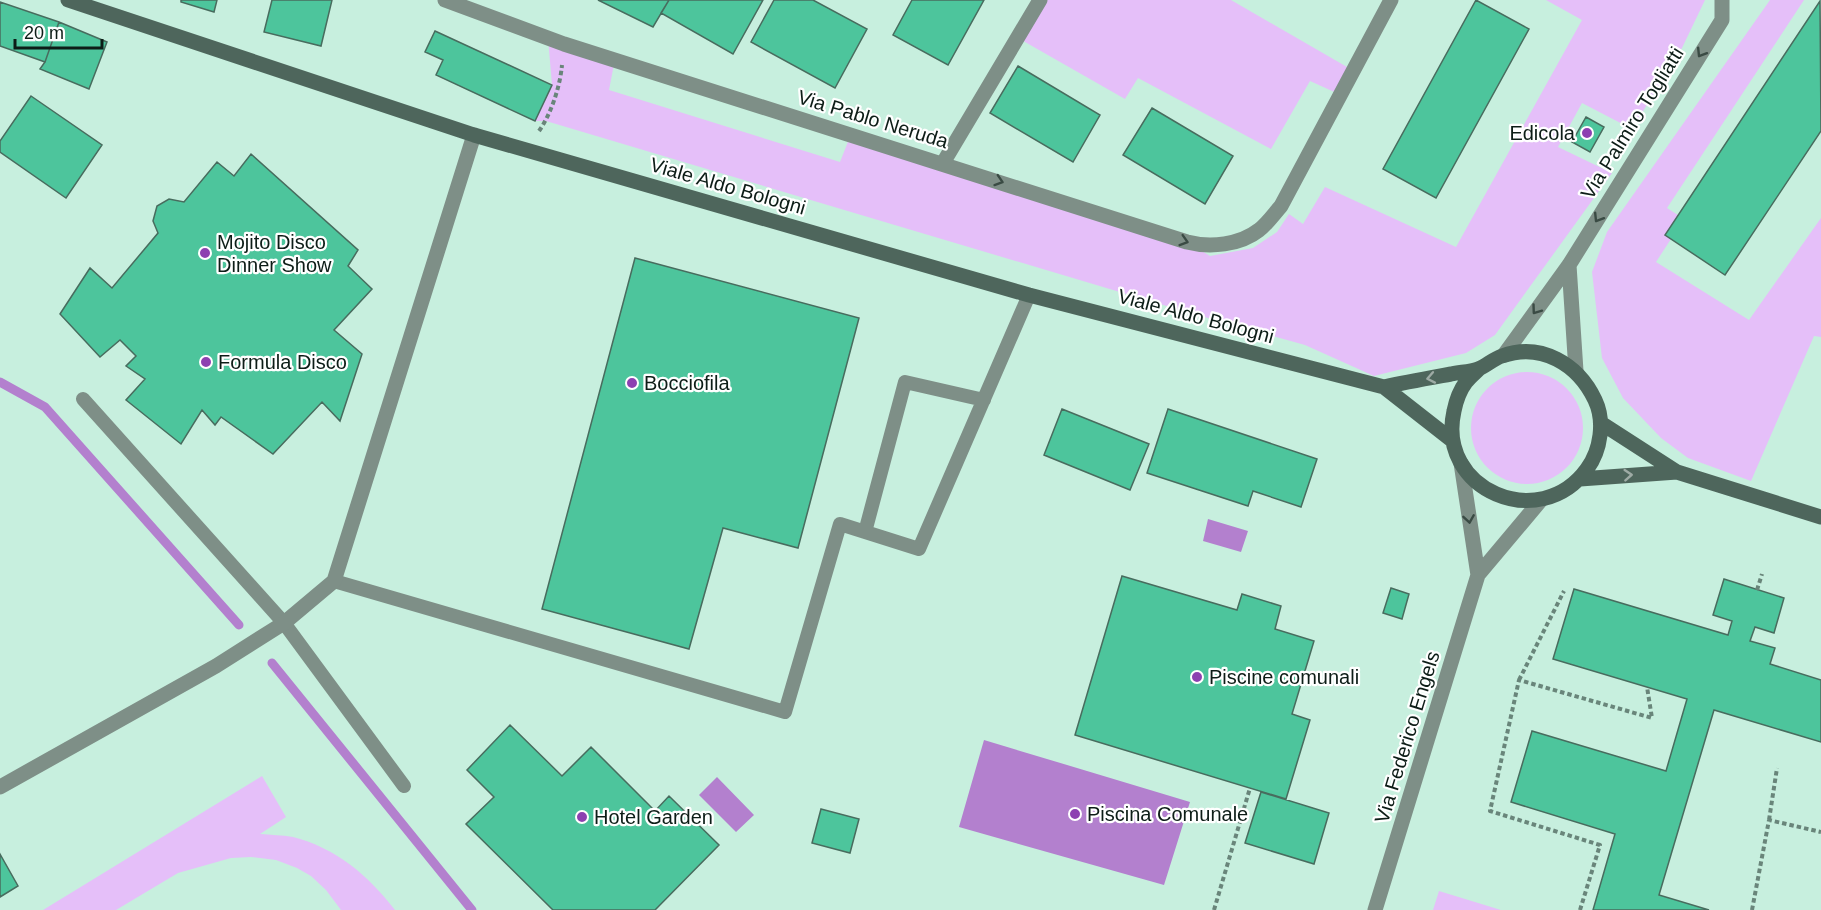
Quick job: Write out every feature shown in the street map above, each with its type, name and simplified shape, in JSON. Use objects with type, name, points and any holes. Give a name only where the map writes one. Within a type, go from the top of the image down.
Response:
[{"type":"main road","name":"Viale Aldo Bologni","points":[[68,0],[474,135],[1029,295],[1384,387],[1453,441]]},
{"type":"main road","points":[[1479,369],[1465,383],[1456,401],[1452,420],[1453,441],[1461,463],[1475,481],[1495,495],[1518,501],[1541,500],[1562,492],[1580,479],[1592,462],[1599,443],[1601,423],[1597,404],[1588,386],[1576,371],[1560,360],[1542,354],[1522,352],[1504,355]]},
{"type":"main road","name":"Viale Aldo Bologni","points":[[1384,387],[1479,369],[1504,355]]},
{"type":"main road","points":[[1601,423],[1677,472],[1821,517]]},
{"type":"main road","points":[[1580,479],[1677,472]]},
{"type":"street","name":"Via Pablo Neruda","points":[[445,0],[564,44],[1195,244],[1215,245],[1238,242],[1259,230],[1281,206],[1391,0]]},
{"type":"street","points":[[943,163],[1040,0]]},
{"type":"street","points":[[1722,0],[1722,20]]},
{"type":"street","points":[[1722,20],[1727,0]]},
{"type":"street","name":"Via Palmiro Togliatti","points":[[1504,355],[1569,265],[1722,20]]},
{"type":"street","points":[[0,787],[216,666],[284,623],[334,581],[474,135]]},
{"type":"street","points":[[1569,265],[1576,371]]},
{"type":"street","name":"Via Federico Engels","points":[[1461,463],[1478,575]]},
{"type":"street","name":"Via Federico Engels","points":[[1376,910],[1478,575],[1541,500]]},
{"type":"lane","points":[[334,581],[785,712],[840,524],[919,549],[1029,295]]},
{"type":"lane","points":[[865,532],[905,381],[984,400]]},
{"type":"lane","points":[[82,399],[284,623],[404,786]]},
{"type":"path","points":[[526,150],[546,121],[561,75],[564,44]]},
{"type":"path","points":[[1757,590],[1762,574]]},
{"type":"path","points":[[1564,591],[1519,680],[1490,811],[1600,845],[1580,910]]},
{"type":"path","points":[[1519,680],[1652,718],[1647,687]]},
{"type":"path","points":[[1752,910],[1777,768]]},
{"type":"path","points":[[1214,910],[1250,788]]},
{"type":"path","points":[[1769,820],[1821,832]]},
{"type":"shaded area","points":[[1040,0],[1231,0],[1354,71],[1341,95],[1310,81],[1271,149],[1138,78],[1125,99],[1018,38]]},
{"type":"shaded area","points":[[1546,0],[1705,0],[1682,48],[1632,129],[1582,103],[1558,147],[1612,173],[1495,335],[1466,353],[1374,376],[1305,345],[1190,313],[546,121],[535,121],[552,85],[548,38],[615,59],[609,90],[840,162],[851,134],[1187,242],[1210,256],[1253,248],[1277,232],[1289,214],[1303,224],[1325,187],[1456,247],[1582,20]]},
{"type":"shaded area","points":[[1770,0],[1804,0],[1667,208],[1684,219],[1656,262],[1749,320],[1821,218],[1821,337],[1814,336],[1751,481],[1688,458],[1661,438],[1623,398],[1602,358],[1592,272],[1607,232]]},
{"type":"shaded area","points":[[1527,372],[1548,377],[1566,389],[1578,407],[1583,428],[1578,449],[1566,467],[1548,479],[1527,484],[1506,479],[1488,467],[1476,449],[1471,428],[1476,407],[1488,389],[1506,377]]},
{"type":"shaded area","points":[[1208,519],[1248,531],[1241,552],[1203,541]]},
{"type":"shaded area","name":"Piscina Comunale","points":[[984,740],[1190,802],[1164,885],[959,827]]},
{"type":"shaded area","points":[[262,776],[286,817],[260,834],[293,837],[323,848],[362,874],[395,910],[341,910],[326,890],[311,876],[276,860],[251,857],[231,858],[178,873],[116,910],[43,910]]},
{"type":"shaded area","points":[[717,777],[754,815],[736,832],[699,795]]},
{"type":"shaded area","points":[[1439,891],[1501,910],[1433,910]]},
{"type":"building","points":[[181,0],[217,0],[214,12],[181,2]]},
{"type":"building","points":[[272,0],[332,0],[321,46],[264,32]]},
{"type":"building","points":[[598,0],[669,0],[653,27]]},
{"type":"building","points":[[669,0],[763,0],[733,54],[661,13]]},
{"type":"building","points":[[774,0],[813,0],[867,29],[835,88],[751,42]]},
{"type":"building","points":[[912,0],[984,0],[948,65],[893,35]]},
{"type":"building","points":[[1476,0],[1529,29],[1436,198],[1383,169]]},
{"type":"building","points":[[1820,1],[1821,131],[1725,275],[1665,235]]},
{"type":"building","points":[[0,2],[59,22],[45,62],[0,46]]},
{"type":"building","points":[[59,22],[107,42],[89,89],[40,69],[45,62]]},
{"type":"building","points":[[435,31],[552,85],[535,121],[436,75],[443,60],[425,52]]},
{"type":"building","points":[[1018,66],[1100,115],[1073,162],[990,113]]},
{"type":"building","points":[[31,96],[102,145],[66,198],[0,152],[0,141]]},
{"type":"building","points":[[1152,108],[1233,156],[1205,204],[1123,155]]},
{"type":"building","points":[[1586,117],[1604,127],[1590,152],[1572,142]]},
{"type":"building","points":[[251,154],[358,250],[348,266],[372,289],[334,330],[362,354],[340,421],[322,402],[273,454],[221,417],[215,425],[202,410],[181,444],[126,400],[145,379],[126,366],[136,356],[120,340],[100,357],[60,314],[90,268],[112,288],[158,233],[153,221],[157,206],[169,199],[184,202],[217,162],[234,176]]},
{"type":"building","points":[[635,258],[859,318],[798,548],[723,528],[689,649],[542,609]]},
{"type":"building","points":[[1062,409],[1149,444],[1130,490],[1044,455]]},
{"type":"building","points":[[1168,409],[1317,459],[1301,507],[1253,491],[1248,506],[1147,473]]},
{"type":"building","name":"Piscine comunali","points":[[1122,576],[1237,610],[1242,594],[1281,606],[1275,629],[1314,641],[1292,714],[1310,720],[1286,799],[1075,735]]},
{"type":"building","points":[[1724,579],[1784,598],[1774,633],[1755,627],[1750,641],[1775,648],[1770,664],[1821,680],[1821,742],[1714,710],[1659,895],[1709,910],[1593,910],[1615,834],[1511,802],[1532,731],[1666,771],[1687,699],[1553,659],[1574,589],[1728,635],[1732,621],[1713,615]]},
{"type":"building","points":[[1391,588],[1409,594],[1402,619],[1383,613]]},
{"type":"building","name":"Hotel Garden","points":[[510,725],[562,776],[591,747],[655,811],[669,796],[719,845],[655,910],[553,910],[466,824],[494,797],[467,770]]},
{"type":"building","points":[[1261,792],[1329,813],[1314,864],[1245,843]]},
{"type":"building","points":[[821,809],[859,819],[850,853],[812,843]]},
{"type":"building","points":[[0,854],[18,886],[0,897]]},
{"type":"waterway","points":[[0,382],[45,407],[239,625]]},
{"type":"waterway","points":[[272,663],[472,910]]},
{"type":"place","name":"Edicola","points":[[1587,133]]},
{"type":"place","name":"Mojito Disco Dinner Show","points":[[205,253]]},
{"type":"place","name":"Formula Disco","points":[[206,362]]},
{"type":"place","name":"Bocciofila","points":[[632,383]]},
{"type":"place","name":"Piscine comunali","points":[[1197,677]]},
{"type":"place","name":"Piscina Comunale","points":[[1075,814]]},
{"type":"place","name":"Hotel Garden","points":[[582,817]]}]
